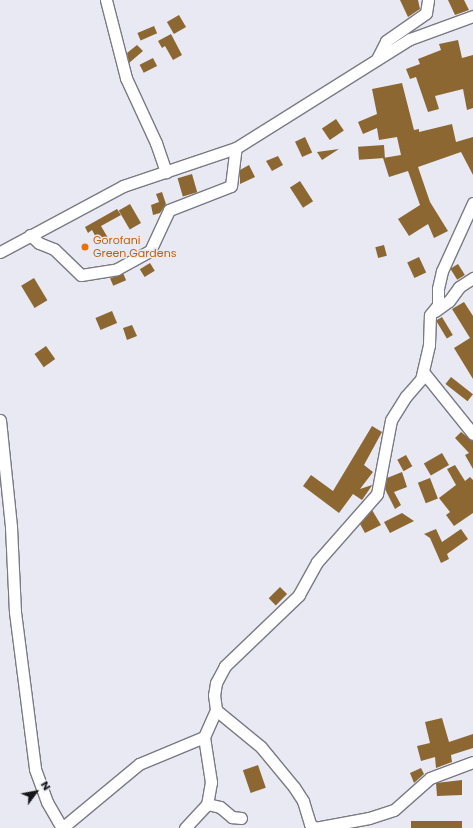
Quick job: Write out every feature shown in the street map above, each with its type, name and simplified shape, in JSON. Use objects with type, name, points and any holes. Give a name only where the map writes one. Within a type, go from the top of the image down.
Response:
[{"type":"street","points":[[106,0],[126,78],[156,142],[166,172]]},
{"type":"street","points":[[377,59],[386,41],[426,13],[428,0]]},
{"type":"street","points":[[0,252],[123,186],[236,148],[377,59],[428,30],[473,16]]},
{"type":"street","points":[[30,235],[39,243],[54,249],[81,275],[117,269],[150,251],[169,210],[231,186],[236,148]]},
{"type":"street","points":[[185,828],[207,804],[211,782],[204,737],[216,710],[215,688],[223,669],[299,595],[317,562],[377,494],[386,435],[391,420],[425,374],[430,315],[438,305],[438,289],[447,256],[473,203]]},
{"type":"street","points":[[430,315],[449,301],[459,287],[473,278]]},
{"type":"street","points":[[425,374],[473,434]]},
{"type":"street","points":[[0,420],[12,527],[15,612],[35,770],[46,802],[62,828],[139,764],[204,737]]},
{"type":"street","points":[[216,710],[261,747],[294,787],[303,801],[310,824],[315,828],[369,818],[394,810],[430,778],[473,762]]},
{"type":"street","points":[[207,804],[220,807],[232,817],[241,818]]},
{"type":"building","points":[[400,0],[418,0],[420,9],[408,17]]},
{"type":"building","points":[[448,0],[464,0],[469,10],[455,15]]},
{"type":"building","points":[[179,15],[186,27],[174,34],[167,22]]},
{"type":"building","points":[[154,26],[157,33],[141,40],[137,33]]},
{"type":"building","points":[[171,34],[182,55],[173,60],[165,46],[162,48],[158,41]]},
{"type":"building","points":[[458,40],[462,58],[473,55],[473,108],[467,110],[463,89],[435,96],[439,109],[428,112],[416,77],[410,79],[406,69],[420,64],[418,59],[441,50],[439,44]]},
{"type":"building","points":[[137,45],[143,51],[129,63],[127,53]]},
{"type":"building","points":[[153,58],[157,66],[144,73],[140,65]]},
{"type":"building","points":[[402,83],[414,130],[419,129],[419,132],[452,124],[456,142],[473,137],[473,175],[461,152],[418,167],[430,202],[448,231],[434,238],[428,224],[409,236],[398,219],[420,205],[408,171],[389,177],[383,158],[401,155],[397,137],[379,140],[377,128],[363,134],[358,122],[377,114],[372,89]]},
{"type":"building","points":[[336,119],[344,131],[330,140],[322,129]]},
{"type":"building","points":[[305,137],[312,152],[302,157],[295,142]]},
{"type":"building","points":[[384,145],[385,158],[359,160],[358,147]]},
{"type":"building","points":[[339,149],[322,160],[317,152]]},
{"type":"building","points":[[278,156],[283,165],[272,171],[266,161]]},
{"type":"building","points":[[249,165],[255,177],[240,184],[240,170]]},
{"type":"building","points":[[192,174],[197,192],[183,196],[178,178]]},
{"type":"building","points":[[300,181],[313,201],[303,208],[290,188]]},
{"type":"building","points":[[162,192],[166,204],[160,213],[153,215],[151,205],[159,202],[156,194]]},
{"type":"building","points":[[130,204],[141,223],[130,230],[119,210]]},
{"type":"building","points":[[117,209],[121,215],[101,226],[108,238],[99,243],[92,230],[88,233],[85,227]]},
{"type":"building","points":[[384,245],[387,256],[378,258],[375,247]]},
{"type":"building","points":[[419,257],[426,272],[414,278],[407,262]]},
{"type":"building","points":[[150,263],[155,271],[145,277],[140,269]]},
{"type":"building","points":[[458,264],[465,275],[457,280],[450,269]]},
{"type":"building","points":[[123,273],[126,280],[113,286],[110,278]]},
{"type":"building","points":[[34,278],[47,300],[35,308],[21,286]]},
{"type":"building","points":[[464,302],[473,316],[473,379],[454,348],[470,338],[452,309]]},
{"type":"building","points":[[112,311],[117,323],[101,330],[95,318]]},
{"type":"building","points":[[442,317],[453,335],[447,339],[436,321]]},
{"type":"building","points":[[132,325],[137,336],[127,340],[123,328]]},
{"type":"building","points":[[46,346],[55,359],[44,367],[35,354]]},
{"type":"building","points":[[451,377],[473,394],[468,401],[445,384]]},
{"type":"building","points":[[372,426],[382,432],[364,465],[373,472],[360,489],[372,485],[362,500],[353,494],[339,513],[303,486],[311,475],[333,491]]},
{"type":"building","points":[[461,432],[473,441],[473,469],[465,455],[469,453],[455,438]]},
{"type":"building","points":[[442,453],[449,465],[431,476],[424,464]]},
{"type":"building","points":[[406,455],[412,466],[404,471],[397,460]]},
{"type":"building","points":[[455,465],[465,481],[470,477],[473,480],[473,513],[454,526],[446,515],[450,512],[439,498],[456,485],[447,469]]},
{"type":"building","points":[[402,472],[407,487],[394,492],[401,505],[395,509],[385,489],[387,478]]},
{"type":"building","points":[[430,478],[438,499],[426,503],[418,483]]},
{"type":"building","points":[[372,510],[381,525],[365,533],[360,524]]},
{"type":"building","points":[[402,513],[414,521],[390,533],[384,522]]},
{"type":"building","points":[[436,529],[442,542],[461,529],[468,539],[447,554],[449,559],[441,563],[430,538],[424,534]]},
{"type":"building","points":[[280,587],[287,594],[276,605],[269,598]]},
{"type":"building","points":[[442,718],[449,742],[473,734],[473,748],[451,755],[452,762],[436,768],[435,757],[421,761],[417,746],[430,743],[425,722]]},
{"type":"building","points":[[258,765],[266,788],[251,793],[243,770]]},
{"type":"building","points":[[421,768],[424,774],[414,783],[410,773]]},
{"type":"building","points":[[462,780],[462,795],[437,796],[436,783]]},
{"type":"building","points":[[411,821],[462,821],[462,828],[411,828]]},
{"type":"place","name":"Gorofani Green Gardens","points":[[85,247]]}]
